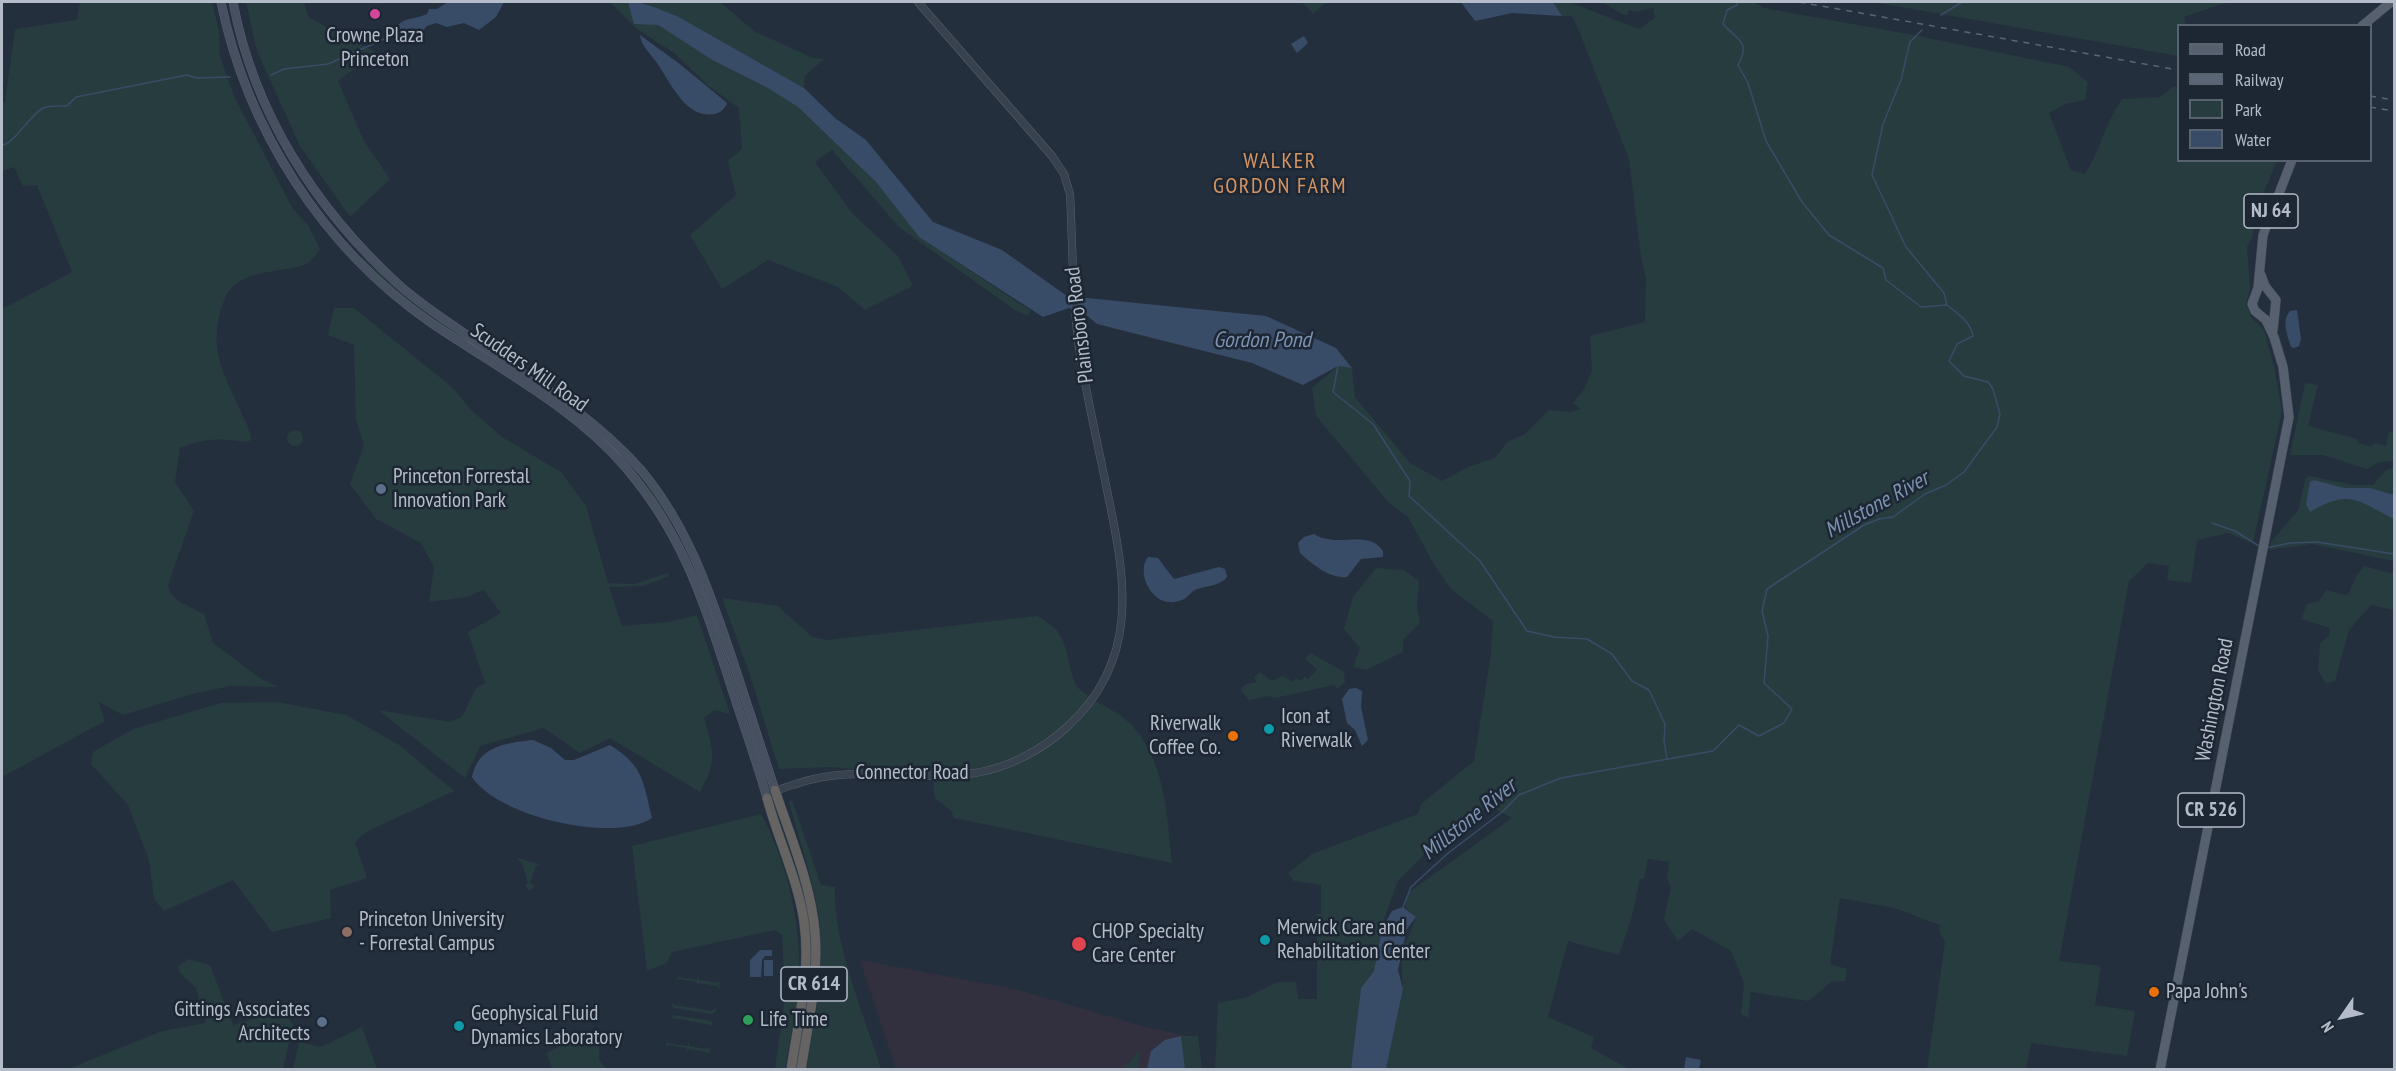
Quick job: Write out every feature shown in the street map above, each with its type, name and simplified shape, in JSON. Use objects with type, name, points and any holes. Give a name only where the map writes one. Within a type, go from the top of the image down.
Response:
[{"type":"highway","name":"CR 614","points":[[775,790],[805,883],[815,931],[815,978],[801,1070]]},
{"type":"highway","name":"CR 614","points":[[765,793],[804,924],[806,980],[793,1070]]},
{"type":"main road","name":"Scudders Mill Road","points":[[221,2],[239,65],[266,129],[300,189],[331,230],[366,268],[412,309],[542,397],[588,432],[624,466],[654,504],[692,569],[765,793]]},
{"type":"main road","name":"Scudders Mill Road","points":[[233,2],[250,66],[271,117],[302,174],[335,219],[407,291],[600,429],[631,460],[667,505],[700,566],[775,790]]},
{"type":"main road","points":[[2364,24],[2386,3]]},
{"type":"main road","name":"NJ 64","points":[[2257,294],[2259,263],[2269,215],[2291,162]]},
{"type":"main road","name":"Washington Road","points":[[2160,1070],[2289,417],[2283,367],[2272,323],[2276,300],[2269,292],[2259,263]]},
{"type":"main road","points":[[2257,294],[2269,292]]},
{"type":"main road","name":"Washington Road","points":[[2257,294],[2253,300],[2253,308],[2274,337]]},
{"type":"main road","points":[[2261,316],[2269,315],[2275,310]]},
{"type":"street","name":"Plainsboro Road","points":[[918,2],[1060,168],[1070,194],[1074,311],[1124,583],[1123,611],[1118,641],[1110,666],[1095,694]]},
{"type":"street","name":"Connector Road","points":[[775,790],[837,774],[876,772],[936,777],[983,772],[1021,758],[1056,737],[1081,713],[1095,694]]},
{"type":"street","points":[[765,793],[775,790]]},
{"type":"shaded area","points":[[860,960],[1019,990],[1145,1027],[1198,1038],[1197,1069],[896,1069]]},
{"type":"green space","points":[[80,2],[212,2],[219,31],[220,57],[234,96],[293,209],[308,225],[320,249],[308,263],[249,277],[230,290],[219,317],[217,346],[224,373],[248,427],[251,440],[247,442],[213,440],[197,442],[180,448],[175,482],[194,511],[168,585],[170,591],[177,600],[204,614],[213,643],[261,679],[279,687],[231,686],[196,693],[123,715],[99,702],[105,721],[2,777],[2,309],[72,272],[37,185],[23,186],[14,167],[2,171],[2,103],[5,102],[15,29],[77,20]]},
{"type":"green space","points":[[246,2],[304,2],[309,18],[376,52],[338,81],[364,141],[390,179],[350,217],[300,146],[257,51]]},
{"type":"green space","points":[[610,2],[628,2],[633,13],[642,23],[658,25],[714,61],[766,87],[798,107],[876,182],[919,237],[1031,311],[1027,316],[1012,308],[899,227],[832,150],[815,162],[852,213],[898,256],[913,286],[865,310],[838,287],[768,260],[722,289],[690,235],[736,195],[728,161],[742,149],[739,108],[710,87],[674,53],[637,29]]},
{"type":"green space","points":[[645,2],[720,2],[754,31],[813,58],[824,59],[805,76],[804,88],[677,16],[655,9]]},
{"type":"green space","points":[[1302,2],[1326,2],[1313,14]]},
{"type":"green space","points":[[1553,2],[1569,2],[1639,29],[1655,18],[1653,8],[1635,12],[1629,10],[1627,15],[1624,15],[1602,2],[1753,2],[1764,8],[1914,35],[2069,67],[2088,82],[2085,100],[2065,104],[2049,113],[2071,170],[2085,174],[2122,99],[2160,97],[2174,86],[2177,87],[2177,162],[2277,162],[2253,218],[2253,236],[2247,247],[2250,288],[2246,304],[2251,317],[2264,330],[2282,411],[2253,543],[2228,533],[2197,540],[2191,583],[2167,580],[2169,566],[2148,563],[2129,581],[2059,961],[2101,966],[2095,1005],[2135,1011],[2127,1056],[2031,1043],[2026,1069],[1927,1069],[1945,942],[1939,931],[1940,925],[1894,908],[1840,898],[1830,964],[1847,969],[1845,981],[1831,982],[1809,1001],[1751,992],[1748,1018],[1741,1014],[1744,983],[1731,951],[1692,929],[1678,941],[1664,920],[1671,886],[1667,879],[1669,862],[1648,859],[1644,879],[1640,879],[1632,916],[1619,955],[1568,941],[1548,1017],[1594,1037],[1591,1048],[1629,1069],[1386,1069],[1403,989],[1401,954],[1416,918],[1405,906],[1408,893],[1512,818],[1491,807],[1473,814],[1453,837],[1442,836],[1398,881],[1385,916],[1374,971],[1361,988],[1351,1069],[1215,1070],[1218,1003],[1245,998],[1277,982],[1296,982],[1298,999],[1317,999],[1317,914],[1321,914],[1321,885],[1294,881],[1288,873],[1312,854],[1418,814],[1421,804],[1474,761],[1491,653],[1493,621],[1452,590],[1436,568],[1408,517],[1389,503],[1316,416],[1312,388],[1338,366],[1352,368],[1355,397],[1410,463],[1442,481],[1468,467],[1495,458],[1507,442],[1525,434],[1549,410],[1572,412],[1581,409],[1573,403],[1584,389],[1592,371],[1590,336],[1645,322],[1646,278],[1641,257],[1629,159],[1572,16],[1562,16]]},
{"type":"green space","points":[[1873,2],[2228,2],[2184,17],[2186,24],[2177,24],[2177,56]]},
{"type":"green space","points":[[361,256],[402,294],[562,404],[419,309],[370,269]]},
{"type":"green space","points":[[334,308],[354,308],[453,388],[471,410],[502,437],[561,472],[586,506],[608,583],[635,584],[668,573],[669,576],[643,586],[609,587],[622,626],[669,622],[697,615],[730,714],[714,710],[704,718],[710,739],[712,763],[700,792],[610,738],[580,753],[544,728],[480,746],[465,778],[378,710],[450,722],[462,717],[476,688],[485,683],[468,632],[501,613],[484,590],[467,597],[429,602],[434,567],[421,543],[376,519],[350,484],[364,445],[356,420],[354,345],[328,335]]},
{"type":"green space","points":[[2305,383],[2318,385],[2308,426],[2358,439],[2357,443],[2372,447],[2374,443],[2386,446],[2389,432],[2394,433],[2394,461],[2379,462],[2367,469],[2323,455],[2290,455]]},
{"type":"green space","points":[[577,416],[608,441],[634,468],[657,497],[678,531],[625,462]]},
{"type":"green space","points":[[292,430],[298,430],[303,438],[301,444],[292,446],[287,441],[287,435]]},
{"type":"green space","points":[[2394,468],[2394,561],[2312,544],[2270,550],[2271,542],[2299,509],[2305,479],[2310,476],[2353,485],[2373,485],[2386,470]]},
{"type":"green space","points":[[2364,566],[2394,574],[2394,610],[2371,605],[2349,630],[2335,681],[2326,684],[2318,670],[2320,643],[2329,636],[2330,628],[2301,619],[2307,604],[2319,601],[2326,590],[2345,595],[2349,593],[2356,576]]},
{"type":"green space","points":[[1376,568],[1404,570],[1419,581],[1417,606],[1420,623],[1403,640],[1403,652],[1366,670],[1353,667],[1360,648],[1344,629],[1353,597]]},
{"type":"green space","points":[[699,574],[726,646],[753,732],[735,688]]},
{"type":"green space","points":[[722,598],[778,606],[812,637],[827,640],[1037,616],[1054,628],[1062,638],[1076,685],[1121,716],[1136,730],[1147,746],[1161,783],[1172,863],[954,818],[951,811],[935,798],[932,776],[830,767],[779,769],[750,675]]},
{"type":"green space","points":[[1311,653],[1344,672],[1345,682],[1338,689],[1334,685],[1275,698],[1268,696],[1249,700],[1241,690],[1246,684],[1257,682],[1254,677],[1260,672],[1271,681],[1283,676],[1293,682],[1296,678],[1301,681],[1304,677],[1308,679],[1317,670],[1305,658]]},
{"type":"green space","points":[[277,702],[346,715],[398,744],[454,791],[366,832],[355,842],[367,878],[330,890],[331,918],[272,932],[233,880],[164,911],[154,899],[149,860],[128,805],[91,764],[93,752],[133,729],[221,703]]},
{"type":"green space","points":[[792,800],[821,885],[835,887],[835,908],[844,954],[881,1069],[806,1069],[817,1008],[821,967],[820,926],[817,905],[789,802]]},
{"type":"green space","points":[[761,814],[771,833],[786,874],[798,940],[798,994],[785,1069],[775,1069],[785,998],[782,935],[775,930],[672,952],[667,963],[647,971],[632,846]]},
{"type":"green space","points":[[519,858],[540,865],[536,866],[530,883],[534,885],[533,889],[529,891],[525,885],[528,883],[521,861],[517,860]]},
{"type":"green space","points":[[188,959],[210,965],[233,1025],[284,1010],[293,1025],[283,1069],[68,1069],[162,1031],[206,1023],[196,988],[180,973],[178,967]]},
{"type":"green space","points":[[678,974],[679,977],[697,980],[699,977],[699,980],[718,983],[720,980],[719,990],[717,986],[699,983],[697,986],[697,982],[678,979],[676,983]]},
{"type":"green space","points":[[674,1002],[674,1005],[693,1008],[695,1005],[695,1008],[711,1011],[716,1008],[716,1011],[712,1014],[674,1008],[672,1006]]},
{"type":"green space","points":[[674,1015],[711,1021],[713,1026],[693,1021],[691,1024],[691,1021],[672,1018]]},
{"type":"green space","points":[[362,1027],[377,1069],[293,1069],[299,1042],[321,1047]]},
{"type":"green space","points":[[600,1031],[599,1060],[606,1069],[552,1069],[547,1053],[579,1036]]},
{"type":"green space","points":[[1181,1036],[1198,1036],[1202,1069],[1185,1069]]},
{"type":"green space","points":[[667,1039],[668,1043],[687,1046],[689,1042],[689,1046],[707,1049],[710,1046],[709,1055],[707,1052],[689,1049],[687,1052],[686,1048],[668,1045],[666,1049]]},
{"type":"green space","points":[[1140,1050],[1138,1069],[1123,1069]]},
{"type":"water","points":[[448,2],[504,2],[496,17],[479,30],[464,23],[447,27],[436,23],[427,26],[419,35],[409,37],[395,29],[402,22],[423,16],[429,9],[437,9]]},
{"type":"water","name":"Gordon Pond","points":[[628,2],[647,4],[677,16],[804,88],[835,118],[866,140],[933,222],[1002,250],[1067,296],[1266,316],[1336,348],[1352,368],[1338,366],[1303,385],[1252,363],[1097,324],[1079,309],[1069,308],[1043,317],[919,237],[876,182],[798,107],[766,87],[714,61],[658,25],[634,24]]},
{"type":"water","points":[[1461,2],[1553,2],[1562,16],[1512,13],[1475,21]]},
{"type":"water","points":[[640,35],[727,103],[724,109],[716,113],[704,114],[687,105],[644,46]]},
{"type":"water","points":[[1304,36],[1308,43],[1297,53],[1291,44]]},
{"type":"water","points":[[2297,310],[2301,339],[2299,346],[2294,348],[2291,347],[2287,333],[2286,319],[2290,311]]},
{"type":"water","points":[[2314,480],[2344,488],[2370,488],[2394,495],[2394,519],[2361,502],[2344,499],[2310,512],[2306,504],[2310,482]]},
{"type":"water","points":[[1314,534],[1332,540],[1369,541],[1377,544],[1383,551],[1383,557],[1361,559],[1347,577],[1334,576],[1316,566],[1300,553],[1298,543],[1304,537]]},
{"type":"water","points":[[1148,557],[1158,558],[1174,579],[1219,567],[1225,569],[1227,577],[1218,584],[1195,590],[1182,600],[1164,601],[1154,595],[1145,580],[1144,568]]},
{"type":"water","points":[[1356,688],[1362,691],[1361,707],[1368,740],[1362,746],[1355,730],[1347,723],[1342,699],[1349,689]]},
{"type":"water","points":[[533,740],[551,748],[565,760],[574,760],[610,745],[630,760],[636,768],[644,785],[652,818],[634,825],[611,828],[584,827],[557,822],[505,804],[485,791],[472,777],[475,767],[487,752],[503,745]]},
{"type":"water","points":[[1403,907],[1416,917],[1407,929],[1398,970],[1403,989],[1386,1069],[1351,1069],[1361,988],[1374,971],[1382,929],[1392,911]]},
{"type":"water","points":[[760,950],[772,950],[772,956],[765,956],[762,960],[761,977],[750,977],[750,960]]},
{"type":"water","points":[[764,960],[773,960],[773,976],[764,976]]},
{"type":"water","points":[[1181,1036],[1185,1069],[1147,1069],[1151,1051],[1165,1040]]},
{"type":"water","points":[[1686,1057],[1701,1060],[1699,1069],[1684,1069]]},
{"type":"waterway","name":"Millstone River","points":[[1403,907],[1411,887],[1447,854],[1502,812],[1519,795],[1561,778],[1713,751],[1739,725],[1759,736],[1784,723],[1792,709],[1764,683],[1768,636],[1762,611],[1767,589],[1864,525],[1893,517],[1925,494],[1946,485],[1964,472],[1997,427],[2000,414],[1993,389],[1988,382],[1964,376],[1949,361],[1957,344],[1973,336],[1967,322],[1947,305],[1921,307],[1886,280],[1883,268],[1829,235],[1802,202],[1766,141],[1748,83],[1738,65],[1742,57],[1743,46],[1723,24],[1727,10],[1737,5],[1737,2]]},
{"type":"waterway","points":[[1941,15],[1962,2]]},
{"type":"waterway","points":[[1922,30],[1910,42],[1901,80],[1883,124],[1872,175],[1906,247],[1944,293],[1947,305]]},
{"type":"waterway","points":[[271,75],[284,69],[328,64],[400,32]]},
{"type":"waterway","points":[[2,145],[11,140],[43,108],[67,106],[76,97],[187,75],[197,78],[230,77]]},
{"type":"waterway","points":[[1338,366],[1333,392],[1373,424],[1410,481],[1409,496],[1480,561],[1527,631],[1554,637],[1587,639],[1612,654],[1632,681],[1649,690],[1665,724],[1664,741],[1667,759]]},
{"type":"waterway","points":[[2212,523],[2235,531],[2259,546]]},
{"type":"waterway","points":[[2266,548],[2290,543],[2317,542],[2394,554]]},
{"type":"railway","points":[[1799,2],[2177,70]]},
{"type":"railway","points":[[2372,96],[2394,100]]},
{"type":"railway","points":[[2372,107],[2394,111]]},
{"type":"place","name":"Crowne Plaza Princeton","points":[[375,14]]},
{"type":"place","name":"Princeton Forrestal Innovation Park","points":[[381,489]]},
{"type":"place","name":"Icon at Riverwalk","points":[[1269,729]]},
{"type":"place","name":"Riverwalk Coffee Co.","points":[[1233,736]]},
{"type":"place","name":"Princeton University - Forrestal Campus","points":[[347,932]]},
{"type":"place","name":"Merwick Care and Rehabilitation Center","points":[[1265,940]]},
{"type":"place","name":"CHOP Specialty Care Center","points":[[1079,944]]},
{"type":"place","name":"Papa John's","points":[[2154,992]]},
{"type":"place","name":"Life Time","points":[[748,1020]]},
{"type":"place","name":"Gittings Associates Architects","points":[[322,1022]]},
{"type":"place","name":"Geophysical Fluid Dynamics Laboratory","points":[[459,1026]]},
{"type":"district","name":"WALKER GORDON FARM","points":[[1280,174]]}]
